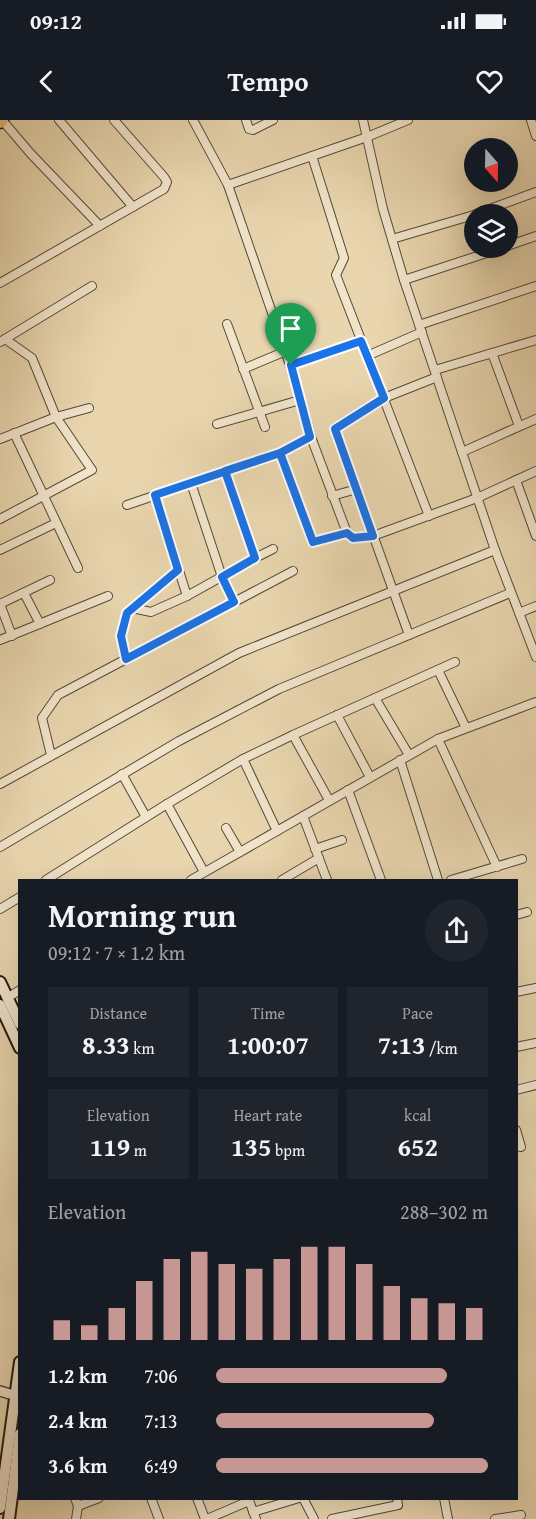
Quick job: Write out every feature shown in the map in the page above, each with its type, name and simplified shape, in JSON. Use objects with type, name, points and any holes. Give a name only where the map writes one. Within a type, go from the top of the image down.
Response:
[{"type":"main road","points":[[0,982],[18,1042]]},
{"type":"main road","points":[[4,1001],[18,1021]]},
{"type":"main road","points":[[0,1508],[17,1396]]},
{"type":"main road","points":[[9,1519],[10,1436]]},
{"type":"street","points":[[59,120],[133,207]]},
{"type":"street","points":[[0,283],[164,189],[166,182],[164,177],[114,120]]},
{"type":"street","points":[[193,120],[228,185],[291,365],[310,437],[347,533],[353,538],[373,536],[477,498],[536,471]]},
{"type":"street","points":[[246,120],[249,129],[253,130],[273,120]]},
{"type":"street","points":[[363,120],[382,209],[404,280],[510,593],[536,657]]},
{"type":"street","points":[[228,185],[367,137],[408,120]]},
{"type":"street","points":[[531,120],[536,136]]},
{"type":"street","points":[[1,121],[100,226]]},
{"type":"street","points":[[312,156],[344,258],[336,275],[429,516]]},
{"type":"street","points":[[504,204],[536,192]]},
{"type":"street","points":[[392,239],[464,218]]},
{"type":"street","points":[[518,242],[536,236]]},
{"type":"street","points":[[404,280],[471,258]]},
{"type":"street","points":[[0,519],[92,470],[56,417],[32,358],[2,340],[92,286]]},
{"type":"street","points":[[367,356],[420,328],[536,286]]},
{"type":"street","points":[[226,324],[265,427]]},
{"type":"street","points":[[409,634],[335,429],[384,398],[436,374],[492,353],[536,340]]},
{"type":"street","points":[[291,365],[361,341]]},
{"type":"street","points":[[243,369],[286,351]]},
{"type":"street","points":[[492,353],[519,426]]},
{"type":"street","points":[[217,424],[300,400]]},
{"type":"street","points":[[0,439],[56,417],[89,408]]},
{"type":"street","points":[[462,452],[536,419]]},
{"type":"street","points":[[14,433],[78,568]]},
{"type":"street","points":[[127,505],[280,453],[310,437]]},
{"type":"street","points":[[280,453],[313,542],[347,533]]},
{"type":"street","points":[[225,471],[255,558]]},
{"type":"street","points":[[516,480],[536,536]]},
{"type":"street","points":[[191,483],[222,577],[234,602]]},
{"type":"street","points":[[332,496],[357,489]]},
{"type":"street","points":[[155,495],[187,596]]},
{"type":"street","points":[[0,550],[56,524]]},
{"type":"street","points":[[132,608],[151,612],[187,596],[273,549]]},
{"type":"street","points":[[0,784],[239,653],[495,550]]},
{"type":"street","points":[[126,659],[121,636],[127,613],[178,570]]},
{"type":"street","points":[[51,755],[42,718],[58,695],[293,571]]},
{"type":"street","points":[[12,636],[0,604],[50,580]]},
{"type":"street","points":[[24,593],[40,624]]},
{"type":"street","points":[[0,847],[179,741],[279,689],[510,593]]},
{"type":"street","points":[[0,640],[108,596]]},
{"type":"street","points":[[519,613],[536,606]]},
{"type":"street","points":[[48,879],[243,759],[455,662]]},
{"type":"street","points":[[438,670],[466,728]]},
{"type":"street","points":[[375,698],[409,755]]},
{"type":"street","points":[[193,879],[438,739],[536,702]]},
{"type":"street","points":[[337,715],[370,777]]},
{"type":"street","points":[[294,735],[329,800]]},
{"type":"street","points":[[438,739],[497,867]]},
{"type":"street","points":[[243,759],[277,831]]},
{"type":"street","points":[[400,760],[438,879]]},
{"type":"street","points":[[122,774],[146,817]]},
{"type":"street","points":[[348,790],[381,879]]},
{"type":"street","points":[[167,804],[204,872]]},
{"type":"street","points":[[303,816],[327,879]]},
{"type":"street","points":[[226,828],[240,852]]},
{"type":"street","points":[[315,849],[342,840]]},
{"type":"street","points":[[284,879],[319,858]]},
{"type":"street","points":[[455,879],[522,859]]},
{"type":"street","points":[[0,909],[18,898]]},
{"type":"street","points":[[518,914],[527,912]]},
{"type":"street","points":[[518,992],[536,988]]},
{"type":"street","points":[[4,1001],[18,991]]},
{"type":"street","points":[[518,1047],[536,1043]]},
{"type":"street","points":[[518,1089],[536,1085]]},
{"type":"street","points":[[518,1137],[521,1147]]},
{"type":"street","points":[[0,1390],[17,1396]]},
{"type":"street","points":[[152,1500],[159,1519]]},
{"type":"street","points":[[198,1500],[206,1519],[248,1500],[254,1516],[297,1500]]},
{"type":"street","points":[[303,1500],[314,1519]]},
{"type":"street","points":[[332,1519],[398,1505],[398,1500]]},
{"type":"street","points":[[444,1500],[448,1519]]},
{"type":"street","points":[[76,1519],[77,1502]]},
{"type":"street","points":[[495,1519],[521,1515]]},
{"type":"route","points":[[291,365],[310,437],[280,453],[225,471],[255,558],[222,577],[234,602],[126,659],[121,636],[127,613],[178,570],[155,495],[225,471],[280,453],[313,542],[347,533],[353,538],[373,536],[335,429],[384,398],[361,341],[291,365]]}]
